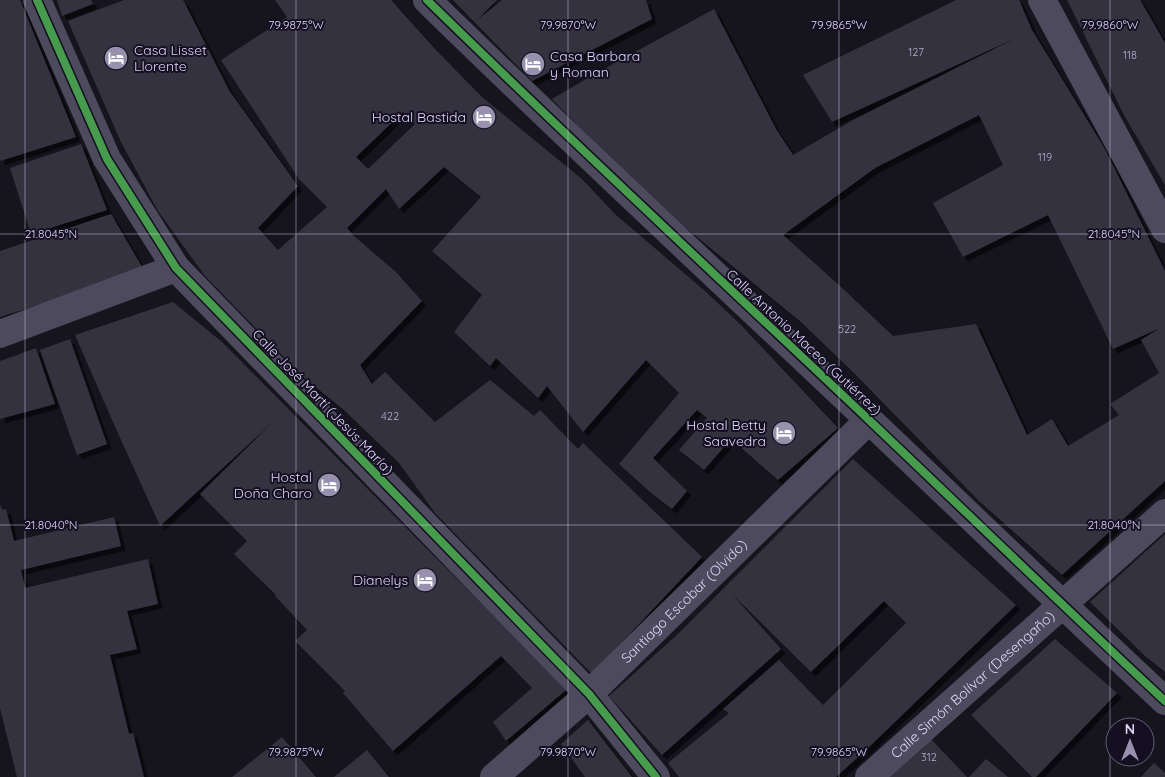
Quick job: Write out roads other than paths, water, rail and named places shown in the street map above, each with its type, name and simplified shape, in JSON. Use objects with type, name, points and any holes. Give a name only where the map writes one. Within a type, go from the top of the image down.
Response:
[{"type":"street","name":"Calle José Martí (Jesús María)","points":[[37,0],[107,159],[176,268],[589,694],[656,777]]},
{"type":"street","name":"Calle Antonio Maceo (Gutiérrez)","points":[[427,0],[528,99],[869,420],[1061,605],[1165,701]]},
{"type":"street","points":[[1042,0],[1165,230]]},
{"type":"street","points":[[0,334],[176,268]]},
{"type":"street","name":"Santiago Escobar (Olvido)","points":[[494,777],[589,694],[869,420]]},
{"type":"street","name":"Calle Simón Bolívar (Desengaño)","points":[[869,777],[1165,513]]},
{"type":"place","name":"Casa Lisset Llorente","points":[[116,58]]},
{"type":"place","name":"Casa Barbara y Roman","points":[[533,64]]},
{"type":"place","name":"Hostal Bastida","points":[[484,117]]},
{"type":"place","name":"Hostal Betty Saavedra","points":[[784,433]]},
{"type":"place","name":"Hostal Doña Charo","points":[[329,485]]},
{"type":"place","name":"Dianelys","points":[[425,580]]}]
